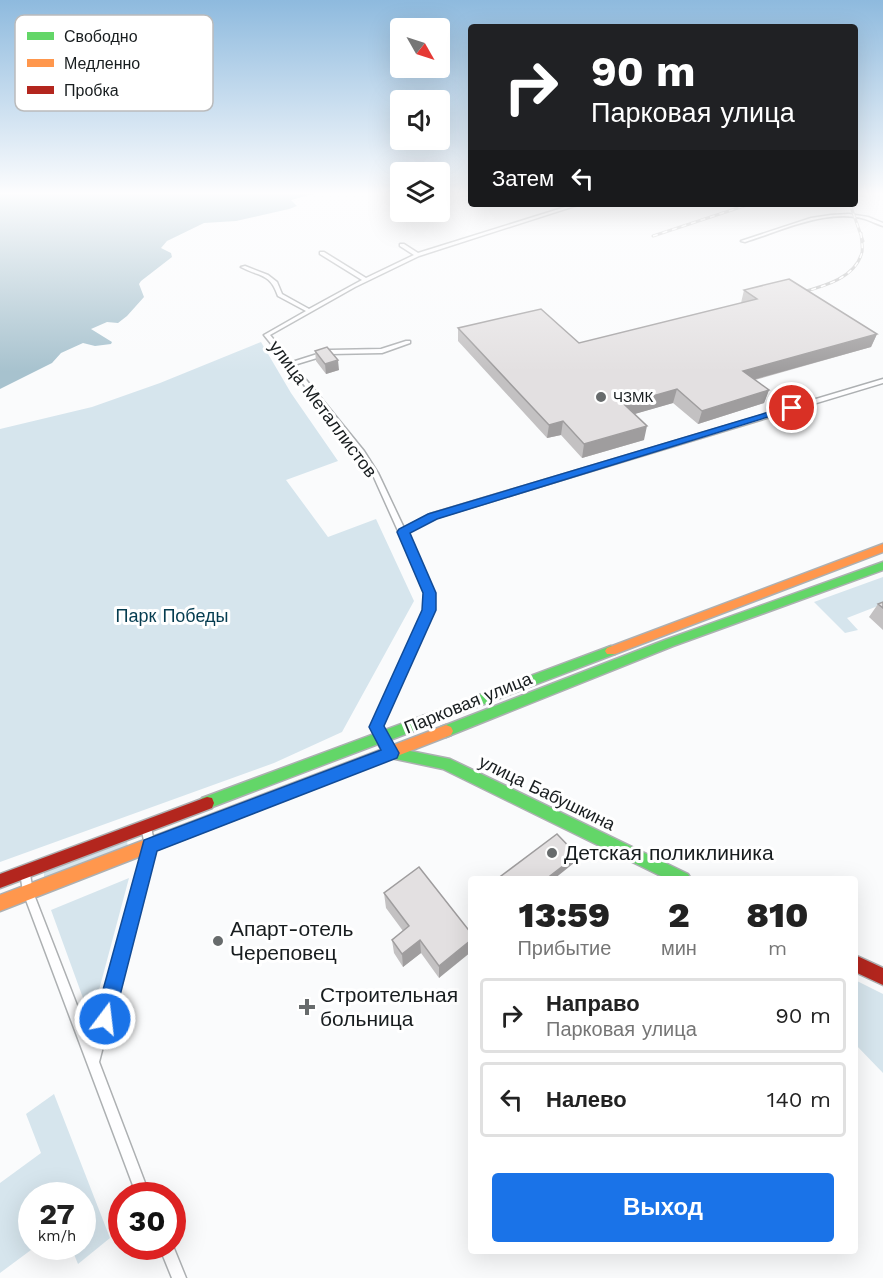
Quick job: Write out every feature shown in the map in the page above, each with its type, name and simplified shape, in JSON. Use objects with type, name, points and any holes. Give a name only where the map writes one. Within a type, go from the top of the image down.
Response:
[{"type":"main road","name":"Парковая улица","points":[[0,881],[883,548]]},
{"type":"main road","name":"Парковая улица","points":[[0,903],[391,753],[669,643],[883,566]]},
{"type":"main road","points":[[381,737],[391,753]]},
{"type":"main road","name":"улица Бабушкина","points":[[391,753],[445,763],[677,876]]},
{"type":"main road","points":[[858,964],[883,976]]},
{"type":"street","points":[[322,253],[366,280]]},
{"type":"street","points":[[413,253],[417,255]]},
{"type":"street","name":"улица Металлистов","points":[[381,737],[376,727],[429,610],[430,593],[375,473],[292,364],[267,335],[366,280],[424,253]]},
{"type":"street","points":[[243,267],[274,280],[279,285],[280,295],[310,311]]},
{"type":"street","points":[[292,364],[330,352],[382,351],[408,342]]},
{"type":"street","points":[[403,532],[433,516],[883,381]]},
{"type":"street","points":[[93,1062],[150,846],[146,826]]},
{"type":"street","points":[[25,872],[28,892],[139,1182]]},
{"type":"street","points":[[172,1260],[179,1278]]},
{"type":"green space","name":"Парк Победы","points":[[261,342],[291,393],[338,461],[286,480],[328,537],[376,519],[414,601],[342,732],[274,763],[0,862],[0,429],[92,407],[160,383]]},
{"type":"green space","points":[[883,577],[883,604],[847,618],[858,630],[845,633],[814,602]]},
{"type":"green space","points":[[127,841],[128,847],[44,879],[44,872]]},
{"type":"green space","points":[[129,878],[91,1020],[51,910]]},
{"type":"green space","points":[[858,982],[883,994],[883,1073],[858,1047]]},
{"type":"green space","points":[[54,1094],[88,1182],[18,1182],[18,1260],[0,1273],[0,1183],[41,1153],[26,1114]]},
{"type":"green space","points":[[96,1202],[108,1233],[108,1240],[96,1249]]},
{"type":"water","points":[[0,253],[171,253],[172,257],[141,281],[139,284],[144,297],[127,316],[118,323],[107,322],[91,329],[112,342],[111,344],[95,346],[83,343],[61,353],[52,363],[0,389]]},
{"type":"building","name":"ЧЗМК","points":[[789,279],[877,334],[743,371],[769,390],[702,411],[677,389],[624,404],[647,426],[584,444],[563,421],[549,425],[458,328],[541,309],[579,343],[757,299],[744,290]]},
{"type":"building","points":[[327,347],[338,360],[325,364],[315,351]]},
{"type":"building","name":"Детская поликлиника","points":[[557,834],[577,855],[550,876],[501,876]]},
{"type":"building","points":[[419,867],[468,929],[468,942],[439,966],[420,940],[402,954],[392,940],[409,926],[384,893]]},
{"type":"railway","points":[[792,295],[823,286],[843,277],[858,262],[862,253]]},
{"type":"traffic: fast","points":[[446,731],[669,643],[883,566]]},
{"type":"traffic: fast","points":[[207,803],[611,651]]},
{"type":"traffic: fast","points":[[381,737],[391,753],[445,763],[677,876]]},
{"type":"traffic: slow","points":[[611,651],[883,548]]},
{"type":"traffic: slow","points":[[0,903],[446,731]]},
{"type":"traffic: jam","points":[[0,881],[207,803]]},
{"type":"traffic: jam","points":[[858,964],[883,977]]},
{"type":"place","name":"ЧЗМК","points":[[601,397]]},
{"type":"place","name":"Детская поликлиника","points":[[552,853]]},
{"type":"place","name":"Апарт-отель Череповец","points":[[218,941]]},
{"type":"place","name":"Строительная больница","points":[[307,1007]]},
{"type":"route","points":[[105,1019],[150,846],[391,753],[376,727],[429,610],[430,593],[403,532],[433,516],[792,408]]}]
